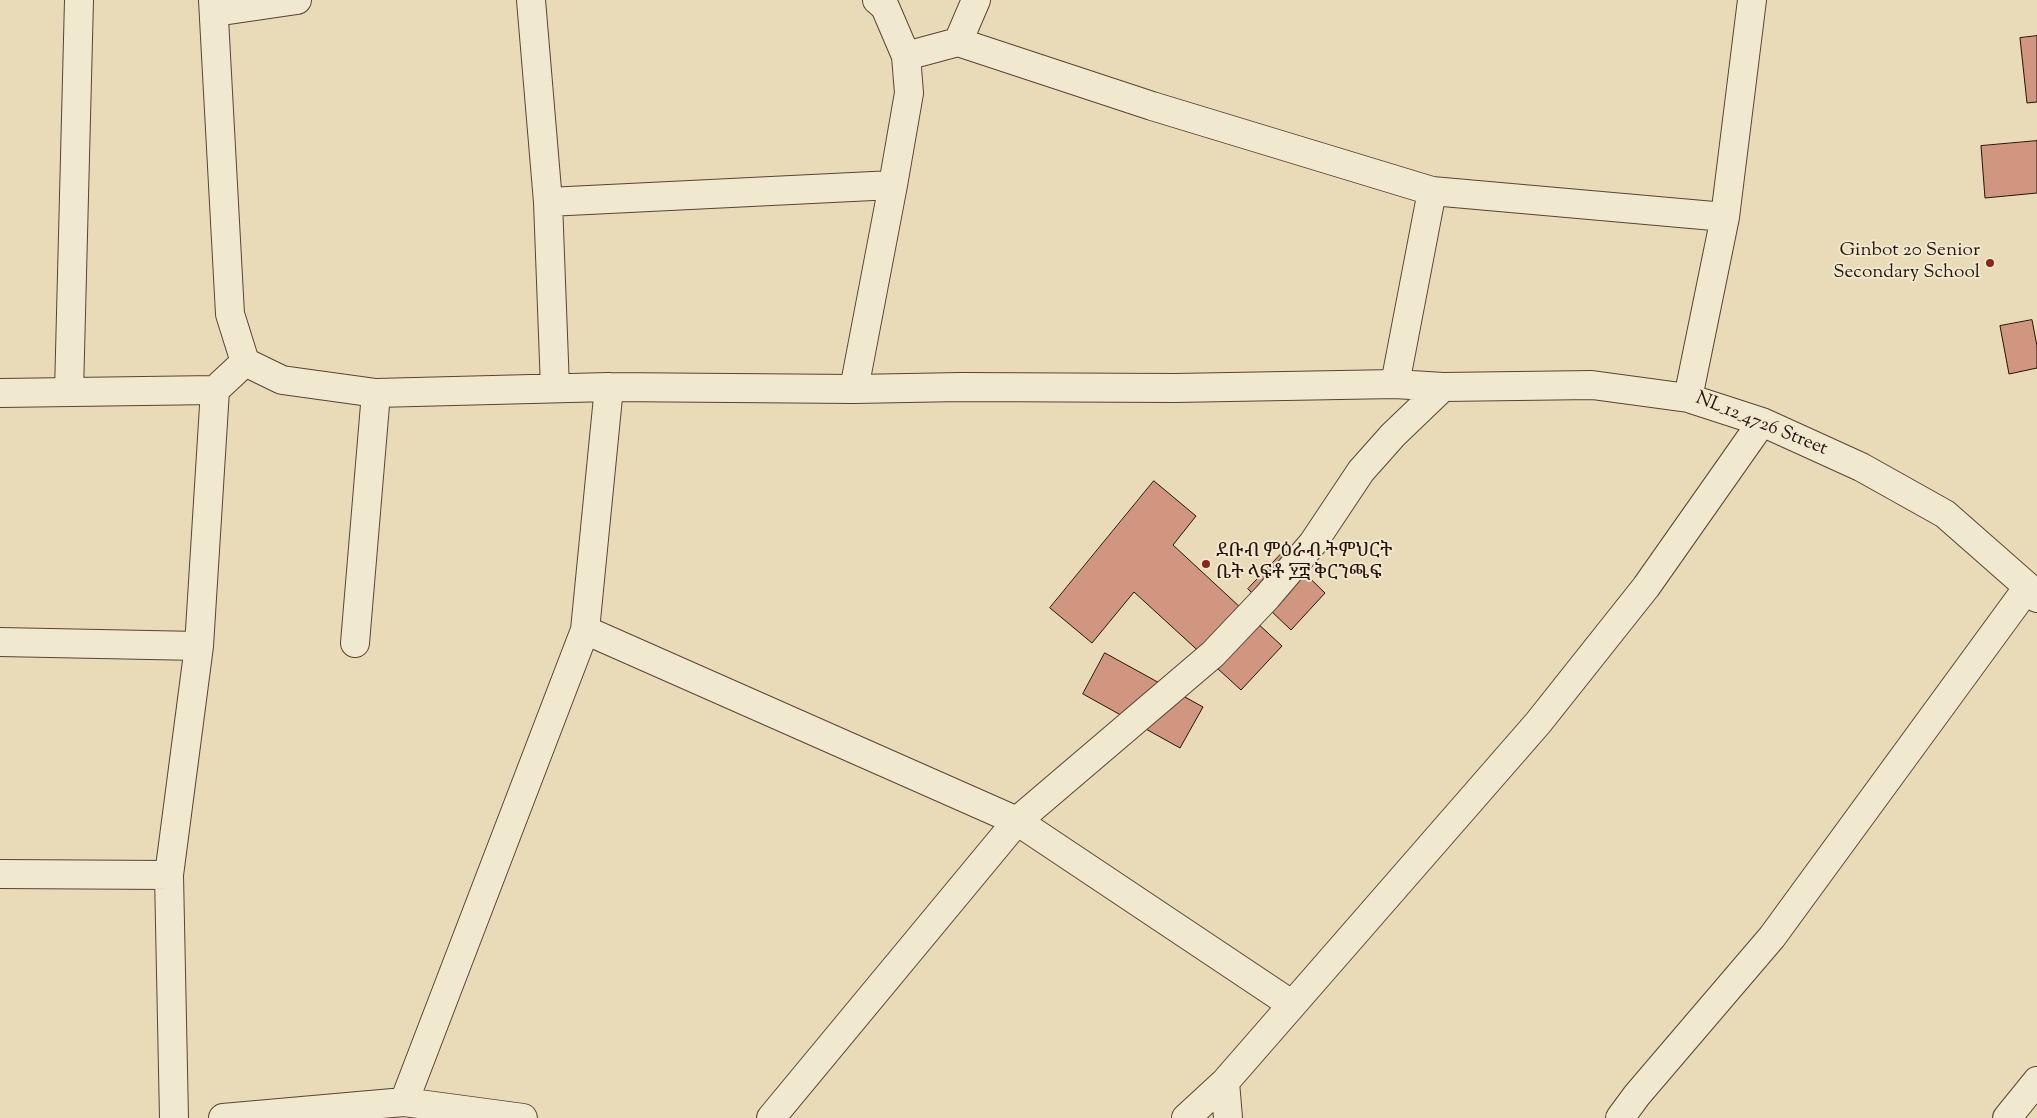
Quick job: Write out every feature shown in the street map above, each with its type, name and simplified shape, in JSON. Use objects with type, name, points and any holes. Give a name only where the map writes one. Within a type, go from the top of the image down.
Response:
[{"type":"street","points":[[69,392],[79,0]]},
{"type":"street","points":[[297,0],[214,6],[230,314],[245,362],[282,380],[376,393],[609,386],[854,389],[961,387],[1175,388],[1395,384],[1444,386],[1592,385],[1688,398]]},
{"type":"street","points":[[531,0],[548,202],[555,388]]},
{"type":"street","points":[[854,389],[909,94],[906,56],[884,7],[877,0]]},
{"type":"street","points":[[958,42],[976,0]]},
{"type":"street","name":"NL_12_4726 Street","points":[[1752,0],[1725,217],[1688,398],[1762,422],[1861,467],[1945,514],[2032,592]]},
{"type":"street","points":[[906,56],[958,42],[1152,106],[1432,191],[1725,217]]},
{"type":"street","points":[[548,202],[893,185]]},
{"type":"street","points":[[1395,384],[1432,191]]},
{"type":"street","points":[[0,394],[215,390],[245,362]]},
{"type":"street","points":[[404,1102],[585,630],[609,386]]},
{"type":"street","points":[[771,1118],[1017,821],[1213,654],[1267,597],[1312,543],[1361,471],[1393,435],[1444,386]]},
{"type":"street","points":[[174,1118],[169,874],[199,646],[215,390]]},
{"type":"street","points":[[355,643],[376,393]]},
{"type":"street","points":[[1186,1118],[1225,1082],[1291,1004],[1538,723],[1646,587],[1762,422]]},
{"type":"street","points":[[1620,1118],[1637,1095],[1772,937],[2032,592]]},
{"type":"street","points":[[585,630],[1017,821],[1291,1004]]},
{"type":"street","points":[[0,642],[199,646]]},
{"type":"street","points":[[0,874],[169,874]]},
{"type":"street","points":[[2007,1118],[2037,1081]]},
{"type":"street","points":[[1225,1082],[1228,1118]]},
{"type":"street","points":[[223,1118],[404,1102],[523,1118]]},
{"type":"building","points":[[2037,36],[2037,102],[2027,103],[2020,38]]},
{"type":"building","points":[[2037,141],[2037,193],[1985,198],[1981,146]]},
{"type":"building","points":[[2032,320],[2037,346],[2037,368],[2009,374],[2000,326]]},
{"type":"building","points":[[1154,481],[1196,516],[1173,545],[1282,646],[1241,690],[1134,592],[1092,643],[1050,608]]},
{"type":"building","points":[[1283,552],[1325,593],[1291,630],[1248,589]]},
{"type":"building","points":[[1105,653],[1203,707],[1180,748],[1083,694]]},
{"type":"place","name":"Ginbot 20 Senior Secondary School","points":[[1990,263]]},
{"type":"place","name":"ደቡብ ምዕራብ ትምህርት ቤት ላፍቶ ፶፰ ቅርንጫፍ","points":[[1206,564]]}]
